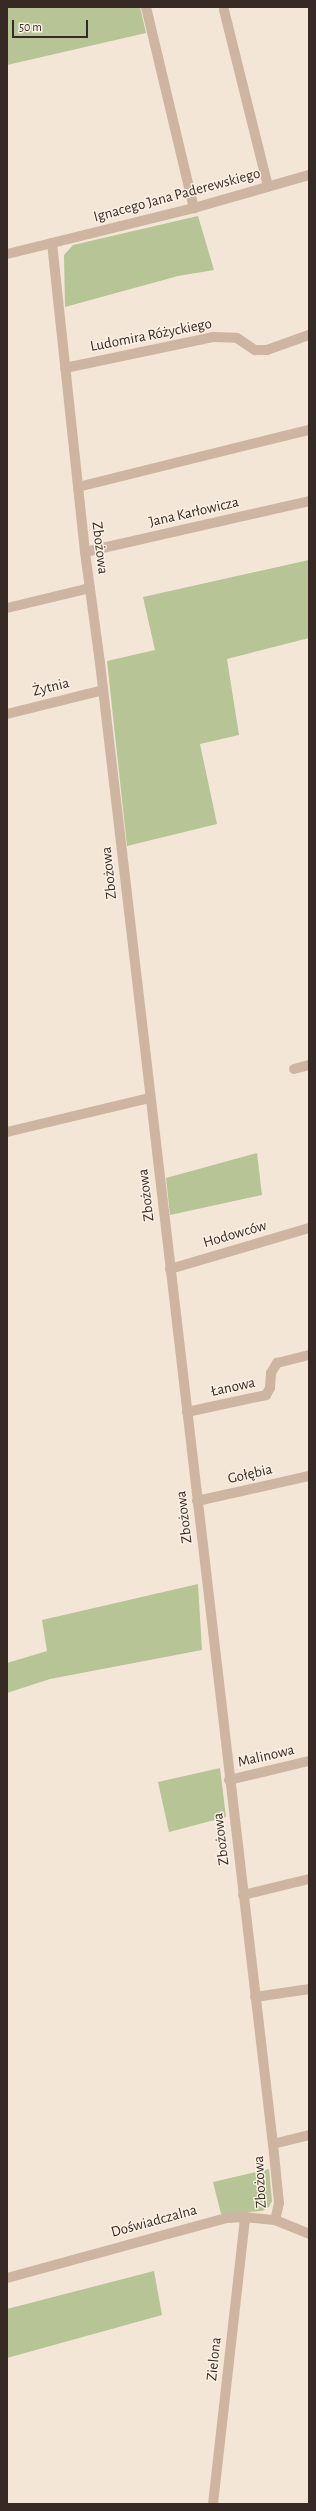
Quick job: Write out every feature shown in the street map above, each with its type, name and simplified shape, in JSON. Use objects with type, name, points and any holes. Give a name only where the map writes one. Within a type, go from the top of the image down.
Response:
[{"type":"street","points":[[146,7],[194,208]]},
{"type":"street","points":[[224,10],[268,187]]},
{"type":"street","name":"Ignacego Jana Paderewskiego","points":[[7,254],[194,208],[309,176]]},
{"type":"street","name":"Zbożowa","points":[[52,243],[85,552],[103,690],[229,1780],[273,2144],[279,2203],[275,2220]]},
{"type":"street","name":"Ludomira Różyckiego","points":[[65,368],[213,337],[237,338],[255,350],[267,350],[309,335]]},
{"type":"street","points":[[78,487],[309,430]]},
{"type":"street","name":"Jana Karłowicza","points":[[85,552],[309,501]]},
{"type":"street","points":[[7,608],[90,588]]},
{"type":"street","name":"Żytnia","points":[[7,714],[103,690]]},
{"type":"street","points":[[294,1069],[309,1065]]},
{"type":"street","points":[[7,1132],[150,1098]]},
{"type":"street","name":"Hodowców","points":[[170,1269],[309,1228]]},
{"type":"street","name":"Łanowa","points":[[187,1412],[266,1395],[270,1388],[271,1373],[277,1363],[309,1355]]},
{"type":"street","name":"Gołębia","points":[[197,1501],[309,1476]]},
{"type":"street","name":"Malinowa","points":[[229,1780],[309,1761]]},
{"type":"street","points":[[243,1895],[309,1879]]},
{"type":"street","points":[[255,1997],[309,1989]]},
{"type":"street","name":"Zbożowa","points":[[273,2144],[309,2135]]},
{"type":"street","name":"Doświadczalna","points":[[7,2278],[209,2222],[245,2216],[275,2220],[309,2234]]},
{"type":"street","name":"Zielona","points":[[214,2504],[245,2216]]},
{"type":"green space","points":[[7,7],[140,7],[146,33],[7,65]]},
{"type":"green space","points":[[198,216],[214,270],[178,276],[65,307],[64,255],[73,245]]},
{"type":"green space","points":[[309,560],[309,638],[227,659],[239,735],[200,744],[217,824],[127,846],[107,661],[155,650],[143,597]]},
{"type":"green space","points":[[257,1153],[262,1195],[170,1215],[166,1178]]},
{"type":"green space","points":[[198,1584],[202,1650],[50,1679],[7,1693],[7,1663],[47,1651],[42,1620]]},
{"type":"green space","points":[[220,1768],[226,1817],[169,1832],[158,1782]]},
{"type":"green space","points":[[269,2169],[272,2201],[269,2207],[262,2211],[221,2214],[213,2182]]},
{"type":"green space","points":[[154,2271],[162,2315],[7,2358],[7,2309]]}]
